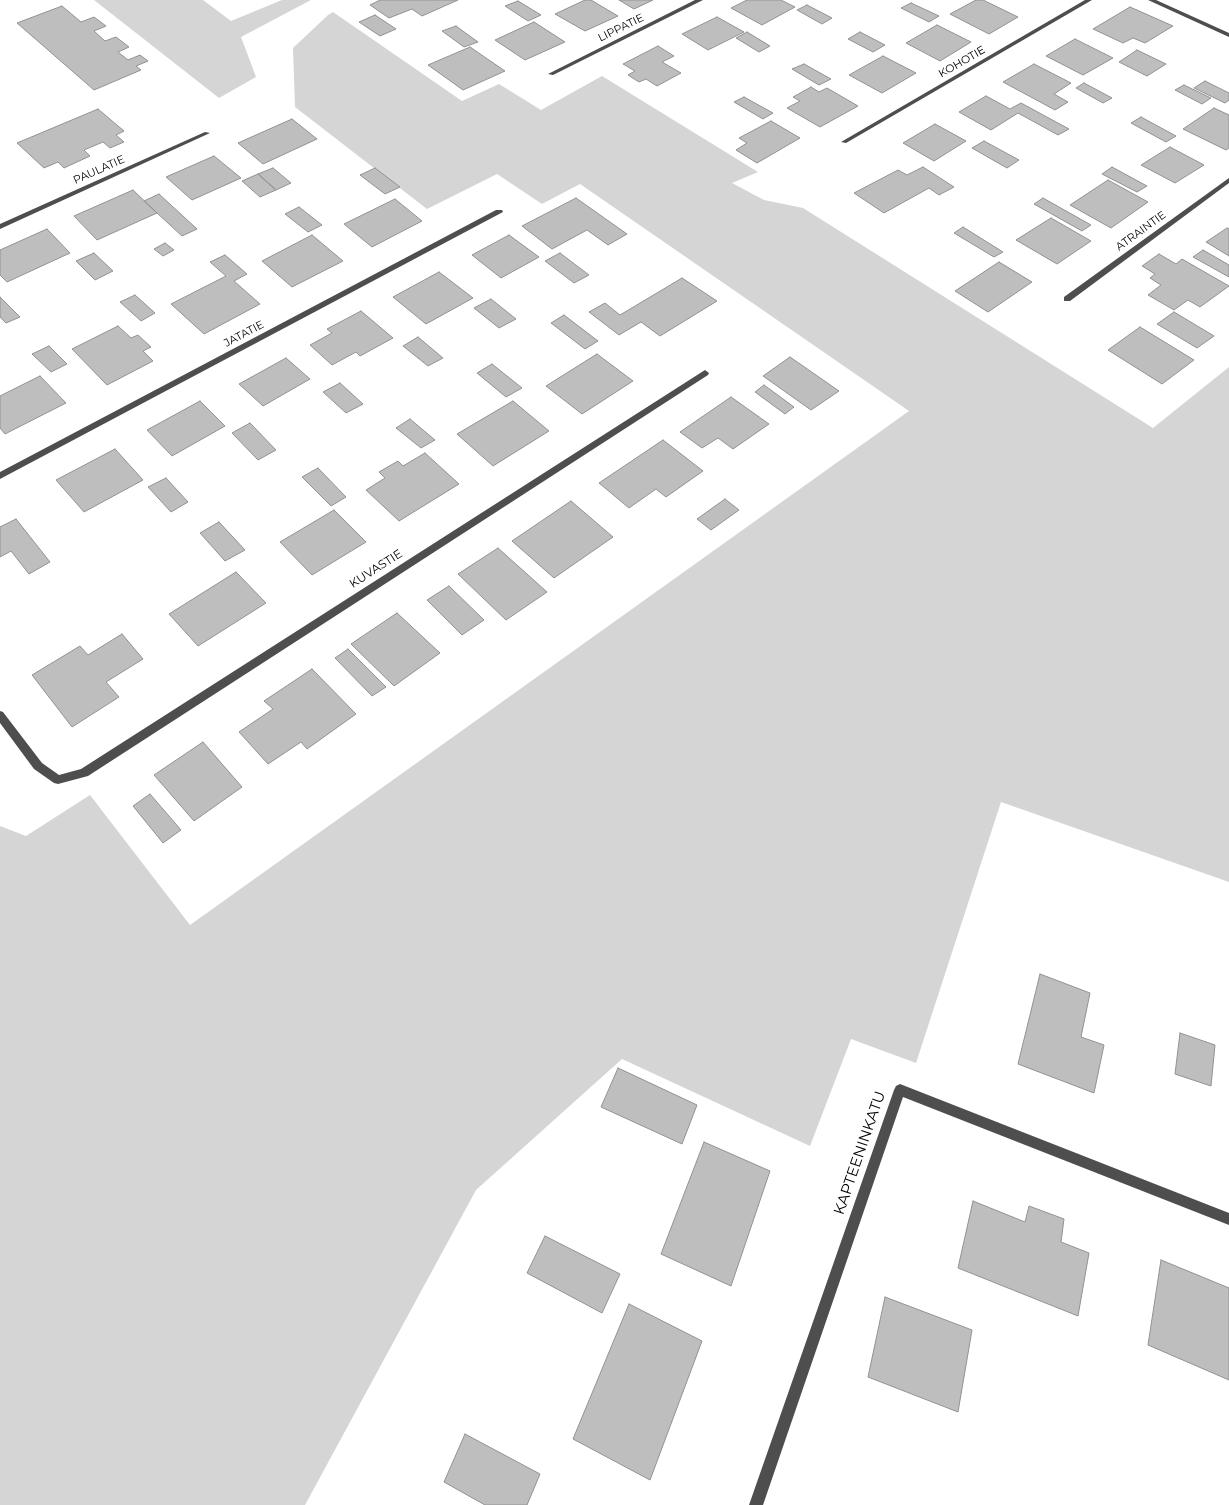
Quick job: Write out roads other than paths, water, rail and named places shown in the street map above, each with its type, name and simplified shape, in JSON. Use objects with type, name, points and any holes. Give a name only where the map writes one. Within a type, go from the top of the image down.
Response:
[{"type":"street","name":"LIPPATIE","points":[[550,74],[700,0]]},
{"type":"street","name":"KOHOTIE","points":[[844,142],[1089,0]]},
{"type":"street","points":[[1151,0],[1229,35]]},
{"type":"street","name":"PAULATIE","points":[[0,227],[207,133]]},
{"type":"street","name":"ATRAINTIE","points":[[1067,299],[1229,180]]},
{"type":"street","name":"JATATIE","points":[[0,476],[499,212]]},
{"type":"street","name":"KUVASTIE","points":[[0,715],[38,766],[58,780],[84,773],[705,373]]},
{"type":"street","name":"KAPTEENINKATU","points":[[756,1505],[900,1090],[1229,1219]]}]
